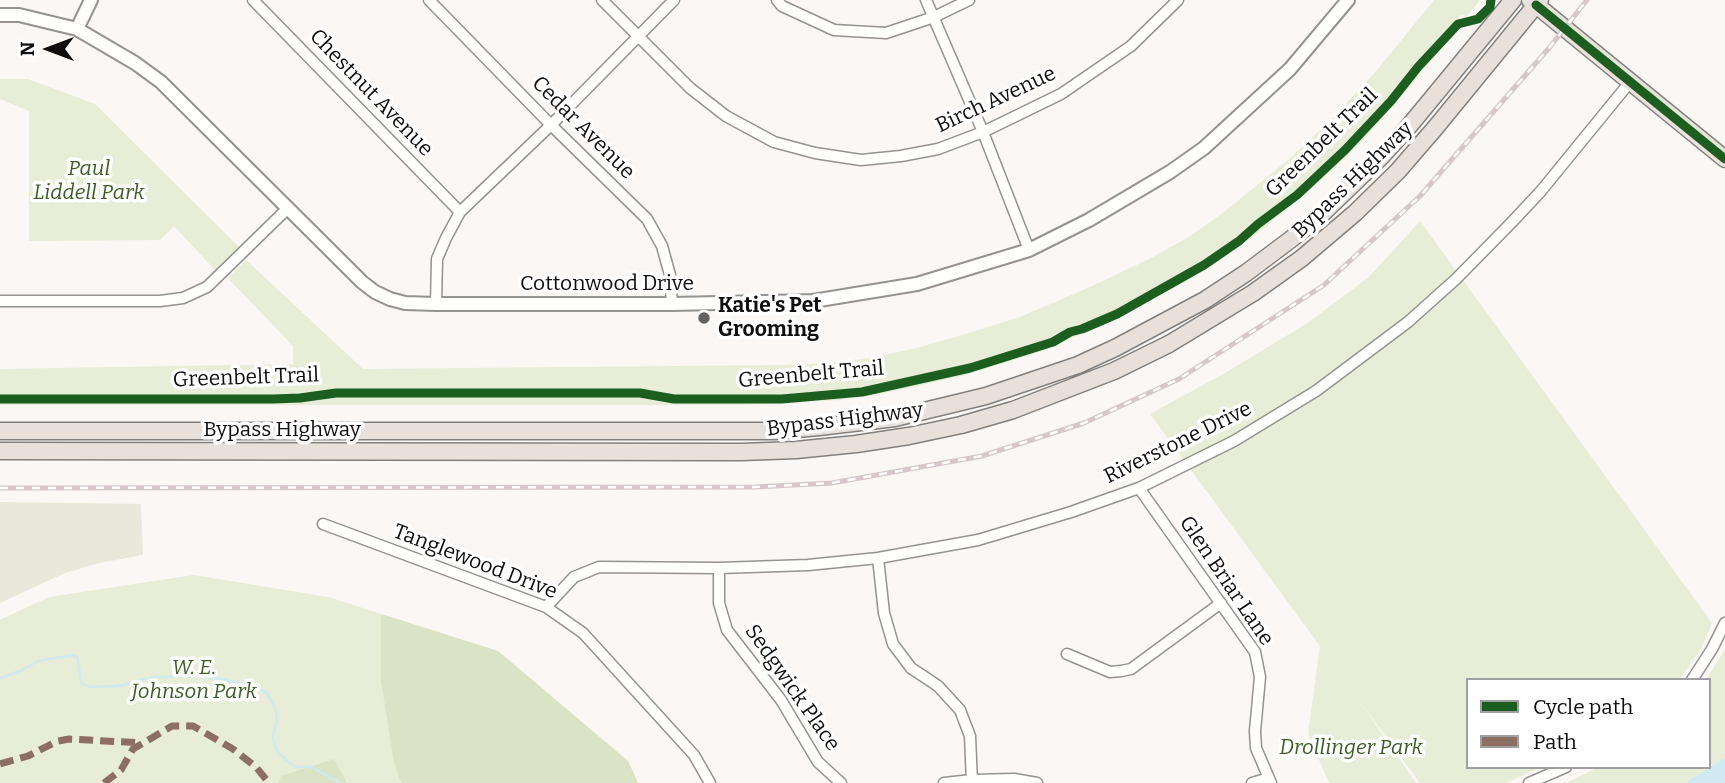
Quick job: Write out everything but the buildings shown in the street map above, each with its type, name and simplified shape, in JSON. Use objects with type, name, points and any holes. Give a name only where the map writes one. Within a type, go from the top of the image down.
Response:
[{"type":"highway","name":"Bypass Highway","points":[[0,431],[775,431],[895,418],[986,396],[1078,365],[1157,327],[1226,286],[1290,240],[1332,205],[1382,156],[1513,0]]},
{"type":"highway","name":"Bypass Highway","points":[[0,451],[796,450],[909,436],[1013,410],[1114,371],[1170,344],[1253,293],[1302,258],[1398,171],[1535,2]]},
{"type":"main road","points":[[1535,2],[1725,159]]},
{"type":"street","points":[[77,29],[91,0]]},
{"type":"street","name":"Chestnut Avenue","points":[[253,0],[460,212]]},
{"type":"street","name":"Cedar Avenue","points":[[429,0],[551,125],[648,219],[662,246],[670,275],[672,304]]},
{"type":"street","name":"Birch Avenue","points":[[602,0],[690,88],[726,116],[774,142],[815,153],[861,160],[938,149],[983,132],[1061,94],[1131,46],[1178,0]]},
{"type":"street","points":[[436,304],[437,258],[460,212],[551,125],[674,0]]},
{"type":"street","points":[[777,0],[782,6],[834,30],[886,33],[934,17],[969,0]]},
{"type":"street","points":[[926,0],[983,132],[1029,250]]},
{"type":"street","name":"Cottonwood Drive","points":[[0,15],[19,15],[77,29],[135,63],[161,82],[287,209],[375,292],[405,303],[672,304],[813,301],[917,284],[1029,250],[1089,220],[1170,172],[1204,148],[1290,69],[1348,0]]},
{"type":"street","name":"Riverstone Drive","points":[[546,607],[574,577],[599,567],[719,568],[808,565],[878,558],[978,540],[1139,488],[1234,441],[1316,391],[1408,322],[1513,222],[1630,82]]},
{"type":"street","points":[[0,301],[160,301],[183,298],[207,288],[287,209]]},
{"type":"street","name":"Glen Briar Lane","points":[[1139,488],[1255,652],[1260,677],[1256,748],[1270,780]]},
{"type":"street","name":"Tanglewood Drive","points":[[323,524],[546,607],[583,634],[694,755],[710,783]]},
{"type":"street","points":[[878,558],[884,613],[893,644],[911,668],[938,686],[960,710],[970,736],[972,782]]},
{"type":"street","name":"Sedgwick Place","points":[[719,568],[719,603],[727,630],[781,700],[818,762],[841,783]]},
{"type":"street","points":[[1067,654],[1110,672],[1131,668],[1221,603]]},
{"type":"street","points":[[1693,678],[1725,623]]},
{"type":"street","points":[[1529,783],[1561,769]]},
{"type":"street","points":[[944,783],[1014,779],[1037,783]]},
{"type":"street","points":[[1252,783],[1270,780]]},
{"type":"green space","points":[[1434,0],[1480,0],[1467,16],[1460,15],[1458,28],[1366,137],[1325,177],[1254,236],[1183,283],[1101,326],[1039,352],[962,376],[840,400],[744,405],[0,405],[0,369],[293,364],[293,346],[228,278],[246,260],[363,369],[826,363],[909,350],[959,336],[1020,317],[1090,287],[1189,237],[1288,160],[1331,120],[1378,69]]},
{"type":"green space","name":"Paul Liddell Park","points":[[0,79],[28,79],[95,104],[239,247],[215,270],[174,226],[160,240],[29,241],[29,111],[0,99]]},
{"type":"green space","name":"Drollinger Park","points":[[1420,221],[1712,623],[1701,649],[1680,678],[1466,678],[1466,769],[1538,769],[1506,783],[1420,783],[1358,699],[1416,783],[1329,783],[1308,734],[1320,646],[1150,414],[1306,324],[1369,277]]},
{"type":"green space","name":"W. E. Johnson Park","points":[[194,575],[328,597],[498,651],[628,761],[638,783],[0,783],[0,620],[49,597]]},
{"type":"green space","points":[[381,614],[498,651],[628,761],[638,783],[401,783],[394,762],[381,681]]},
{"type":"green space","points":[[1725,649],[1725,757],[1711,766],[1711,678],[1707,678]]},
{"type":"green space","points":[[334,759],[347,783],[279,783],[281,776]]},
{"type":"green space","points":[[1595,769],[1707,769],[1686,783],[1566,783]]},
{"type":"shaded area","points":[[0,502],[141,504],[143,555],[65,573],[0,603]]},
{"type":"water","points":[[1725,757],[1725,783],[1686,783],[1707,769],[1711,769],[1711,766]]},
{"type":"waterway","points":[[0,678],[38,661],[72,655],[78,660],[81,683],[90,687],[118,686],[154,677],[194,676],[254,687],[267,693],[276,710],[277,722],[273,740],[278,753],[295,767],[311,767],[341,783]]},
{"type":"railway","points":[[0,488],[755,487],[832,483],[982,456],[1084,423],[1179,379],[1324,285],[1420,196],[1549,48],[1587,0]]},
{"type":"marked path","points":[[104,783],[121,770],[133,749],[172,726],[193,726],[233,749],[256,767],[269,783]]},
{"type":"marked path","points":[[0,764],[69,739],[142,743]]},
{"type":"cycle path","name":"Greenbelt Trail","points":[[0,399],[273,399],[336,393],[640,393],[674,399],[782,399],[862,392],[970,368],[1053,342],[1070,332],[1117,314],[1204,265],[1239,241],[1297,195],[1345,150],[1458,24],[1478,19],[1490,7],[1491,0]]},
{"type":"cycle path","points":[[1536,5],[1725,159]]},
{"type":"place","name":"Katie's Pet Grooming","points":[[704,318]]}]
